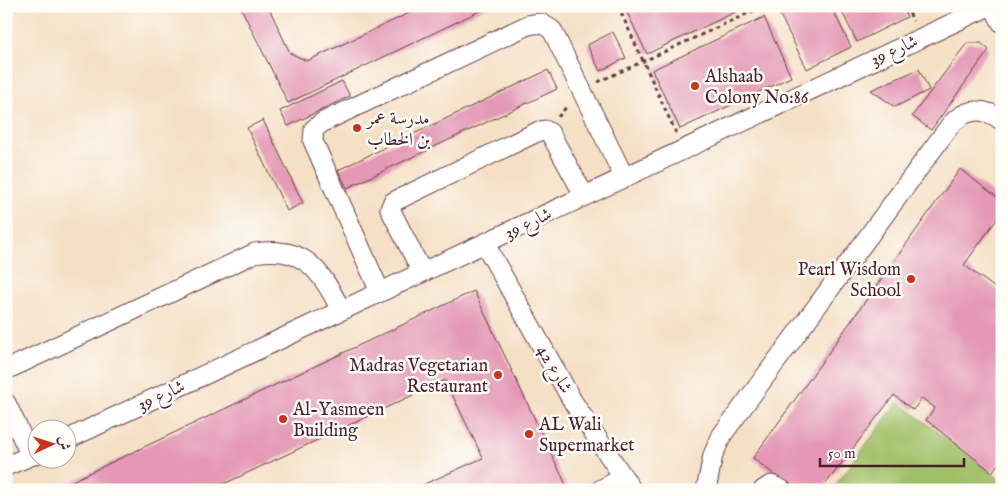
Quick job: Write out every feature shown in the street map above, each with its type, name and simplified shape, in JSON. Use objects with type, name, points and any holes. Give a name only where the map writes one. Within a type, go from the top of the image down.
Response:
[{"type":"street","name":"شارع 39","points":[[78,434],[988,6]]},
{"type":"street","points":[[993,6],[1002,23]]},
{"type":"street","points":[[380,292],[312,135],[318,125],[534,23],[547,25],[552,30],[624,177]]},
{"type":"street","points":[[706,490],[713,455],[722,435],[953,122],[964,113],[974,110],[994,115],[1002,121]]},
{"type":"street","points":[[422,272],[390,209],[393,202],[539,130],[548,131],[584,196]]},
{"type":"street","name":"شارع 42","points":[[485,244],[573,402],[628,484]]},
{"type":"street","points":[[6,370],[255,253],[272,250],[288,252],[304,258],[317,269],[327,282],[341,310]]},
{"type":"street","points":[[6,403],[24,459],[6,480]]},
{"type":"street","points":[[600,490],[628,484]]},
{"type":"street","points":[[763,490],[771,485],[782,490]]},
{"type":"path","points":[[618,6],[684,149]]},
{"type":"path","points":[[548,131],[580,90],[764,6]]},
{"type":"green space","points":[[898,402],[1002,481],[1002,490],[832,490]]},
{"type":"building","points":[[240,6],[268,6],[290,53],[307,61],[424,6],[490,6],[288,103]]},
{"type":"building","points":[[624,6],[748,6],[647,54]]},
{"type":"building","points":[[791,6],[831,6],[851,47],[807,69],[779,13]]},
{"type":"building","points":[[839,6],[902,6],[907,17],[857,42]]},
{"type":"building","points":[[764,17],[791,77],[680,129],[652,70]]},
{"type":"building","points":[[613,32],[626,58],[600,71],[587,45]]},
{"type":"building","points":[[967,43],[981,43],[989,50],[931,130],[912,116]]},
{"type":"building","points":[[919,69],[929,90],[895,107],[871,90]]},
{"type":"building","points":[[548,70],[557,89],[347,188],[338,170]]},
{"type":"building","points":[[342,81],[350,96],[288,126],[280,111]]},
{"type":"building","points":[[263,120],[303,203],[287,211],[247,128]]},
{"type":"building","points":[[960,169],[1002,201],[1002,212],[964,265],[1002,293],[1002,459],[992,472],[926,420],[935,408],[922,398],[913,410],[894,395],[821,490],[794,490],[753,458]]},
{"type":"building","name":"Al-Yasmeen Building","points":[[474,291],[567,487],[561,490],[411,490],[483,458],[445,380],[211,490],[53,490]]},
{"type":"place","name":"Alshaab Colony No:86","points":[[695,86]]},
{"type":"place","name":"مدرسة عمر بن الخطاب","points":[[357,128]]},
{"type":"place","name":"Pearl Wisdom School","points":[[911,279]]},
{"type":"place","name":"Madras Vegetarian Restaurant","points":[[498,375]]},
{"type":"place","name":"Al-Yasmeen Building","points":[[283,419]]},
{"type":"place","name":"AL Wali Supermarket","points":[[529,434]]}]
